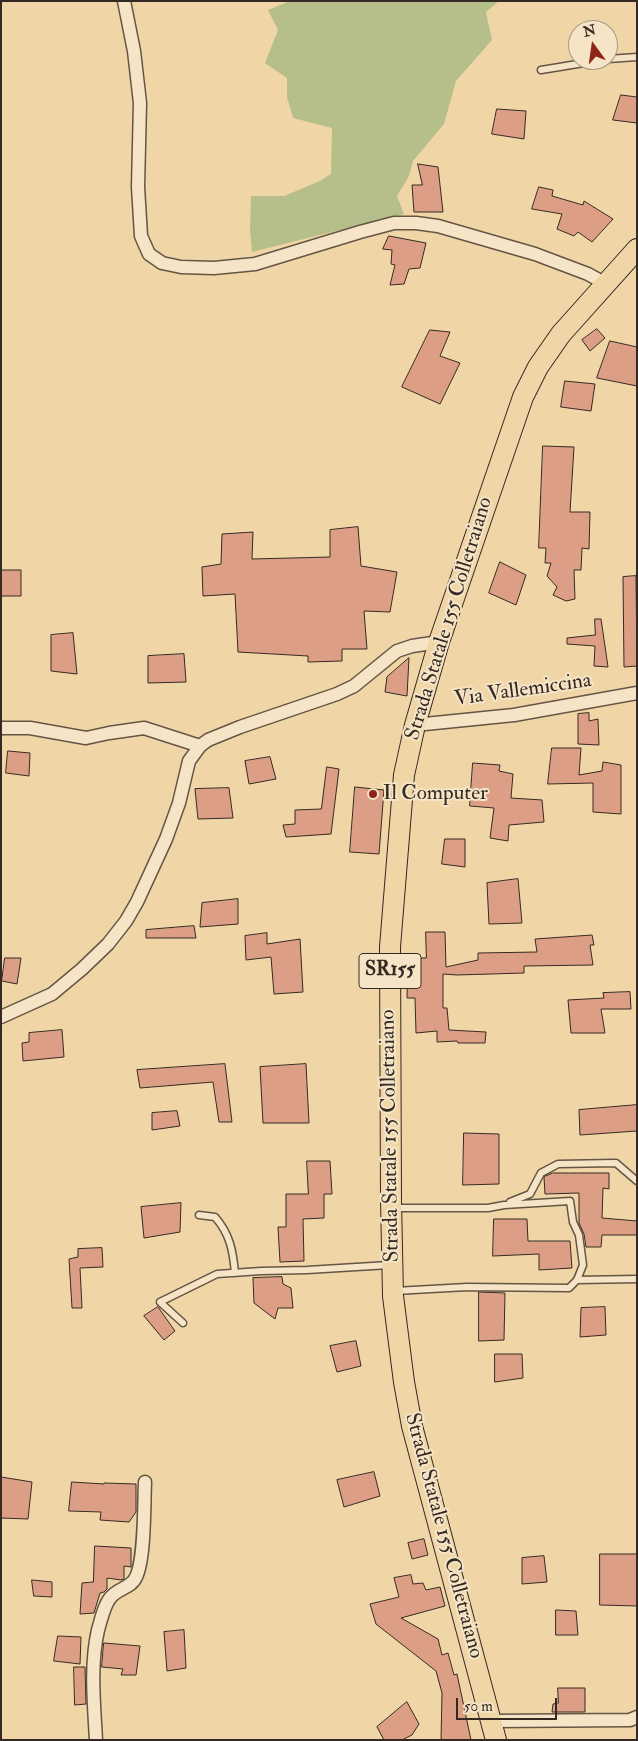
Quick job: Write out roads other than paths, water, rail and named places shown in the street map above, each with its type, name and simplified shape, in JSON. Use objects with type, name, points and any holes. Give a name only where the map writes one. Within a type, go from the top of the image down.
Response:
[{"type":"main road","name":"Strada Statale 155 Colletraiano","points":[[494,1731],[412,1426],[404,1382],[393,1292],[390,947],[404,775],[415,725],[439,642],[522,397],[538,367],[561,334],[637,249]]},
{"type":"street","points":[[124,1],[134,51],[140,103],[138,187],[141,236],[149,254],[162,263],[214,268],[255,264],[385,225],[416,223],[438,226],[535,254],[588,274],[606,284]]},
{"type":"street","points":[[1,1017],[52,994],[108,944],[126,921],[166,840],[179,803],[189,762],[200,746],[224,733],[337,694],[354,686],[397,651],[412,646],[439,642]]},
{"type":"street","name":"Via Vallemiccina","points":[[415,725],[514,715],[637,693]]},
{"type":"street","points":[[1,728],[30,728],[86,738],[144,728],[200,746]]},
{"type":"street","points":[[96,1740],[94,1655],[98,1629],[109,1599],[113,1594],[127,1587],[136,1577],[140,1567],[145,1482]]},
{"type":"street","points":[[494,1731],[630,1720],[637,1717]]},
{"type":"lane","points":[[618,58],[637,57]]},
{"type":"lane","points":[[541,70],[568,66]]},
{"type":"lane","points":[[504,1205],[530,1194],[541,1174],[558,1164],[616,1163],[637,1181]]},
{"type":"lane","points":[[392,1208],[488,1208],[504,1205],[570,1201],[573,1222],[579,1235],[583,1265],[577,1280],[569,1288],[467,1287],[393,1292]]},
{"type":"lane","points":[[200,1215],[215,1217],[226,1232],[233,1250],[235,1273]]},
{"type":"lane","points":[[183,1323],[160,1302],[217,1274],[393,1264]]},
{"type":"lane","points":[[577,1280],[637,1279]]},
{"type":"place","name":"Il Computer","points":[[373,794]]}]
